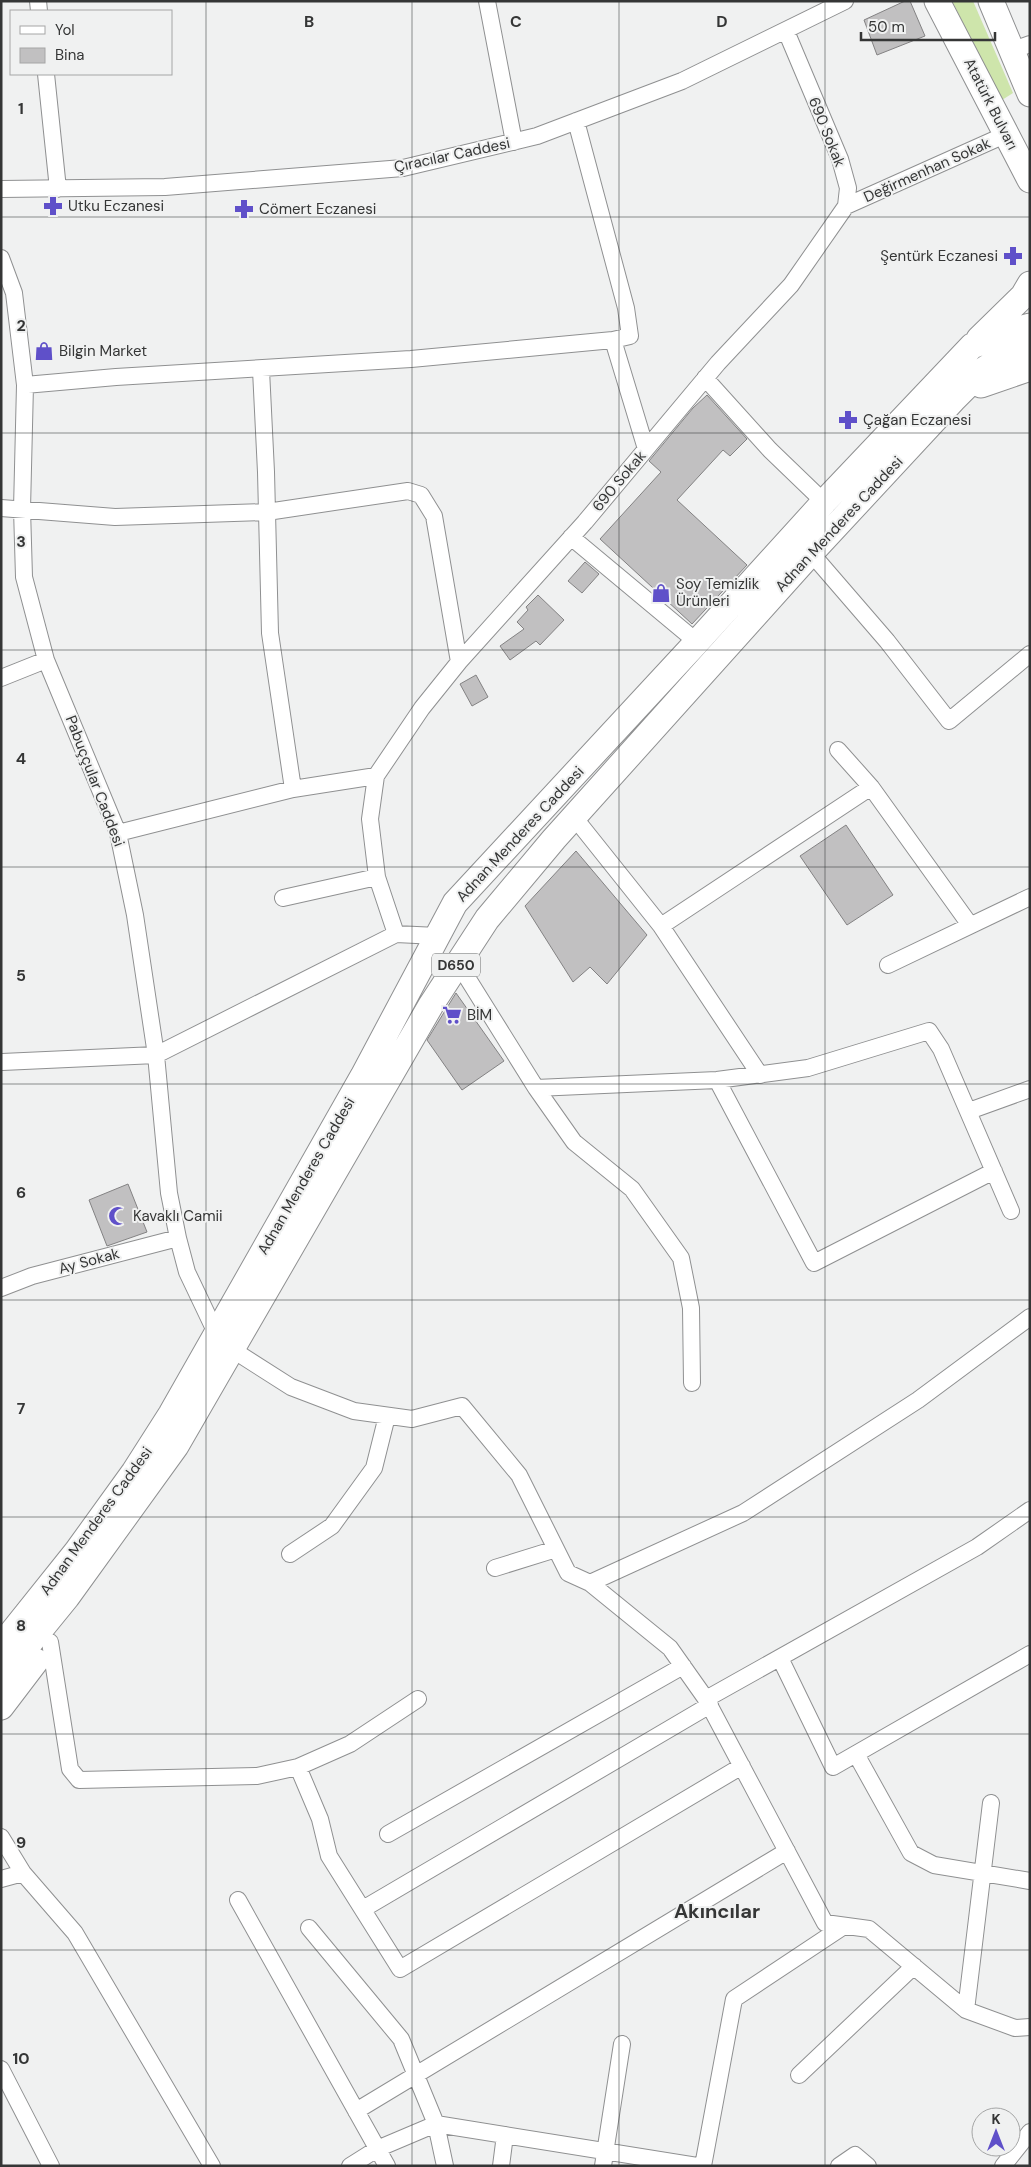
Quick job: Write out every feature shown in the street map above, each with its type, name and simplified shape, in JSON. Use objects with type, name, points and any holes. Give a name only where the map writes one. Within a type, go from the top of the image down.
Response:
[{"type":"main road","name":"Atatürk Bulvarı","points":[[937,1],[1030,180]]},
{"type":"main road","points":[[991,1],[1021,47],[1030,94]]},
{"type":"main road","points":[[972,346],[1023,296],[1030,284]]},
{"type":"main road","name":"Adnan Menderes Caddesi","points":[[1,1678],[67,1597],[176,1446],[225,1341],[455,903],[824,502],[972,346],[1030,326]]},
{"type":"main road","name":"Adnan Menderes Caddesi","points":[[4,1632],[30,1610],[134,1472],[171,1414],[225,1341],[253,1311],[431,1005],[487,919],[574,817],[953,400],[983,370],[997,360],[1030,350]]},
{"type":"main road","points":[[953,400],[988,381],[1030,368]]},
{"type":"main road","points":[[1,1707],[50,1642],[67,1597]]},
{"type":"street","points":[[487,1],[514,142]]},
{"type":"street","name":"Çıracılar Caddesi","points":[[1,189],[165,187],[403,168],[537,136],[682,81],[845,1]]},
{"type":"street","name":"690 Sokak","points":[[396,934],[376,877],[370,820],[376,776],[422,708],[459,662],[571,537],[705,378],[791,285],[846,206],[848,188],[840,159],[786,31]]},
{"type":"street","points":[[46,75],[58,189]]},
{"type":"street","points":[[25,385],[116,377],[261,370],[411,359],[613,340],[630,336],[626,308],[576,121]]},
{"type":"street","name":"Değirmenhan Sokak","points":[[846,206],[1007,134]]},
{"type":"street","name":"Pabuççular Caddesi","points":[[1,258],[14,293],[25,385],[22,508],[24,577],[46,660],[118,833],[135,915],[156,1055],[169,1193],[178,1238],[187,1272],[225,1341]]},
{"type":"street","points":[[613,340],[646,449]]},
{"type":"street","points":[[261,370],[270,633],[294,789]]},
{"type":"street","points":[[705,378],[770,450],[824,502]]},
{"type":"street","points":[[1,508],[22,508],[115,517],[267,512],[408,491],[421,495],[434,516],[459,662]]},
{"type":"street","points":[[571,537],[697,642]]},
{"type":"street","points":[[812,553],[887,641],[949,722],[1030,654]]},
{"type":"street","points":[[1,678],[46,660]]},
{"type":"street","points":[[838,750],[870,787],[970,926]]},
{"type":"street","points":[[118,833],[294,789],[376,776]]},
{"type":"street","points":[[661,926],[870,787]]},
{"type":"street","points":[[574,817],[661,926],[760,1075]]},
{"type":"street","points":[[283,898],[376,877]]},
{"type":"street","points":[[888,965],[970,926],[1028,902]]},
{"type":"street","points":[[2,1062],[156,1055],[396,934],[437,936]]},
{"type":"street","points":[[458,963],[536,1088],[574,1142],[632,1189],[681,1258],[691,1308],[692,1384]]},
{"type":"street","points":[[536,1088],[717,1080],[760,1075],[808,1068],[929,1031],[940,1049],[969,1111],[1011,1211]]},
{"type":"street","points":[[717,1080],[814,1263],[994,1171]]},
{"type":"street","points":[[969,1111],[1030,1089]]},
{"type":"street","name":"Ay Sokak","points":[[1,1288],[32,1276],[178,1238]]},
{"type":"street","points":[[590,1583],[743,1513],[918,1400],[1030,1317]]},
{"type":"street","points":[[225,1341],[291,1387],[354,1411],[412,1419],[462,1406],[519,1475],[568,1573],[590,1583],[670,1648],[683,1666],[708,1702],[825,1923],[869,1929],[966,2010],[1014,2028],[1030,2028]]},
{"type":"street","points":[[290,1554],[332,1526],[374,1468],[387,1416]]},
{"type":"street","points":[[363,1909],[780,1658],[976,1547],[1030,1510]]},
{"type":"street","points":[[495,1568],[556,1549]]},
{"type":"street","points":[[50,1642],[70,1769],[79,1780],[257,1776],[298,1767],[350,1744],[418,1699]]},
{"type":"street","points":[[780,1658],[833,1767],[1030,1654]]},
{"type":"street","points":[[388,1834],[683,1666]]},
{"type":"street","points":[[856,1754],[911,1853],[934,1865],[1030,1881]]},
{"type":"street","points":[[298,1767],[320,1819],[329,1856],[400,1969],[742,1766]]},
{"type":"street","points":[[966,2010],[990,1803]]},
{"type":"street","points":[[1,1837],[23,1873],[75,1933],[212,2166]]},
{"type":"street","points":[[356,2111],[787,1851]]},
{"type":"street","points":[[1,1879],[23,1873]]},
{"type":"street","points":[[238,1900],[387,2166]]},
{"type":"street","points":[[703,2166],[734,1999],[844,1926]]},
{"type":"street","points":[[309,1928],[400,2039],[436,2124],[445,2166]]},
{"type":"street","points":[[799,2075],[914,1966]]},
{"type":"street","points":[[604,2158],[622,2044]]},
{"type":"street","points":[[1,2068],[52,2166]]},
{"type":"street","points":[[350,2166],[377,2148],[436,2124],[505,2136],[604,2158],[697,2166]]},
{"type":"street","points":[[1003,2166],[1030,2132]]},
{"type":"street","points":[[501,2166],[505,2136]]},
{"type":"street","points":[[839,2166],[855,2154],[868,2166]]},
{"type":"green space","points":[[952,1],[973,1],[1013,93],[1002,100]]},
{"type":"building","points":[[905,1],[910,1],[925,36],[877,55],[864,20]]},
{"type":"building","points":[[707,395],[747,439],[730,456],[723,450],[677,500],[747,565],[692,624],[600,539],[661,472],[649,461],[693,408]]},
{"type":"building","points":[[585,562],[599,574],[582,593],[568,581]]},
{"type":"building","points":[[538,595],[564,620],[540,645],[536,641],[510,660],[500,646],[524,629],[517,622],[528,610],[526,607]]},
{"type":"building","points":[[476,675],[488,697],[472,706],[460,684]]},
{"type":"building","points":[[846,825],[893,895],[847,925],[800,856]]},
{"type":"building","points":[[576,851],[647,935],[607,984],[590,967],[573,982],[525,906]]},
{"type":"building","points":[[456,993],[504,1061],[462,1090],[427,1040]]},
{"type":"building","name":"Kavaklı Camii","points":[[128,1184],[147,1232],[107,1246],[89,1200]]},
{"type":"place","name":"Utku Eczanesi","points":[[53,206]]},
{"type":"place","name":"Cömert Eczanesi","points":[[244,209]]},
{"type":"place","name":"Şentürk Eczanesi","points":[[1013,256]]},
{"type":"place","name":"Bilgin Market","points":[[44,351]]},
{"type":"place","name":"Çağan Eczanesi","points":[[848,420]]},
{"type":"place","name":"Soy Temizlik Ürünleri","points":[[661,593]]},
{"type":"place","name":"BİM","points":[[452,1015]]},
{"type":"place","name":"Kavaklı Camii","points":[[118,1216]]},
{"type":"district","name":"Akıncılar","points":[[717,1911]]}]
